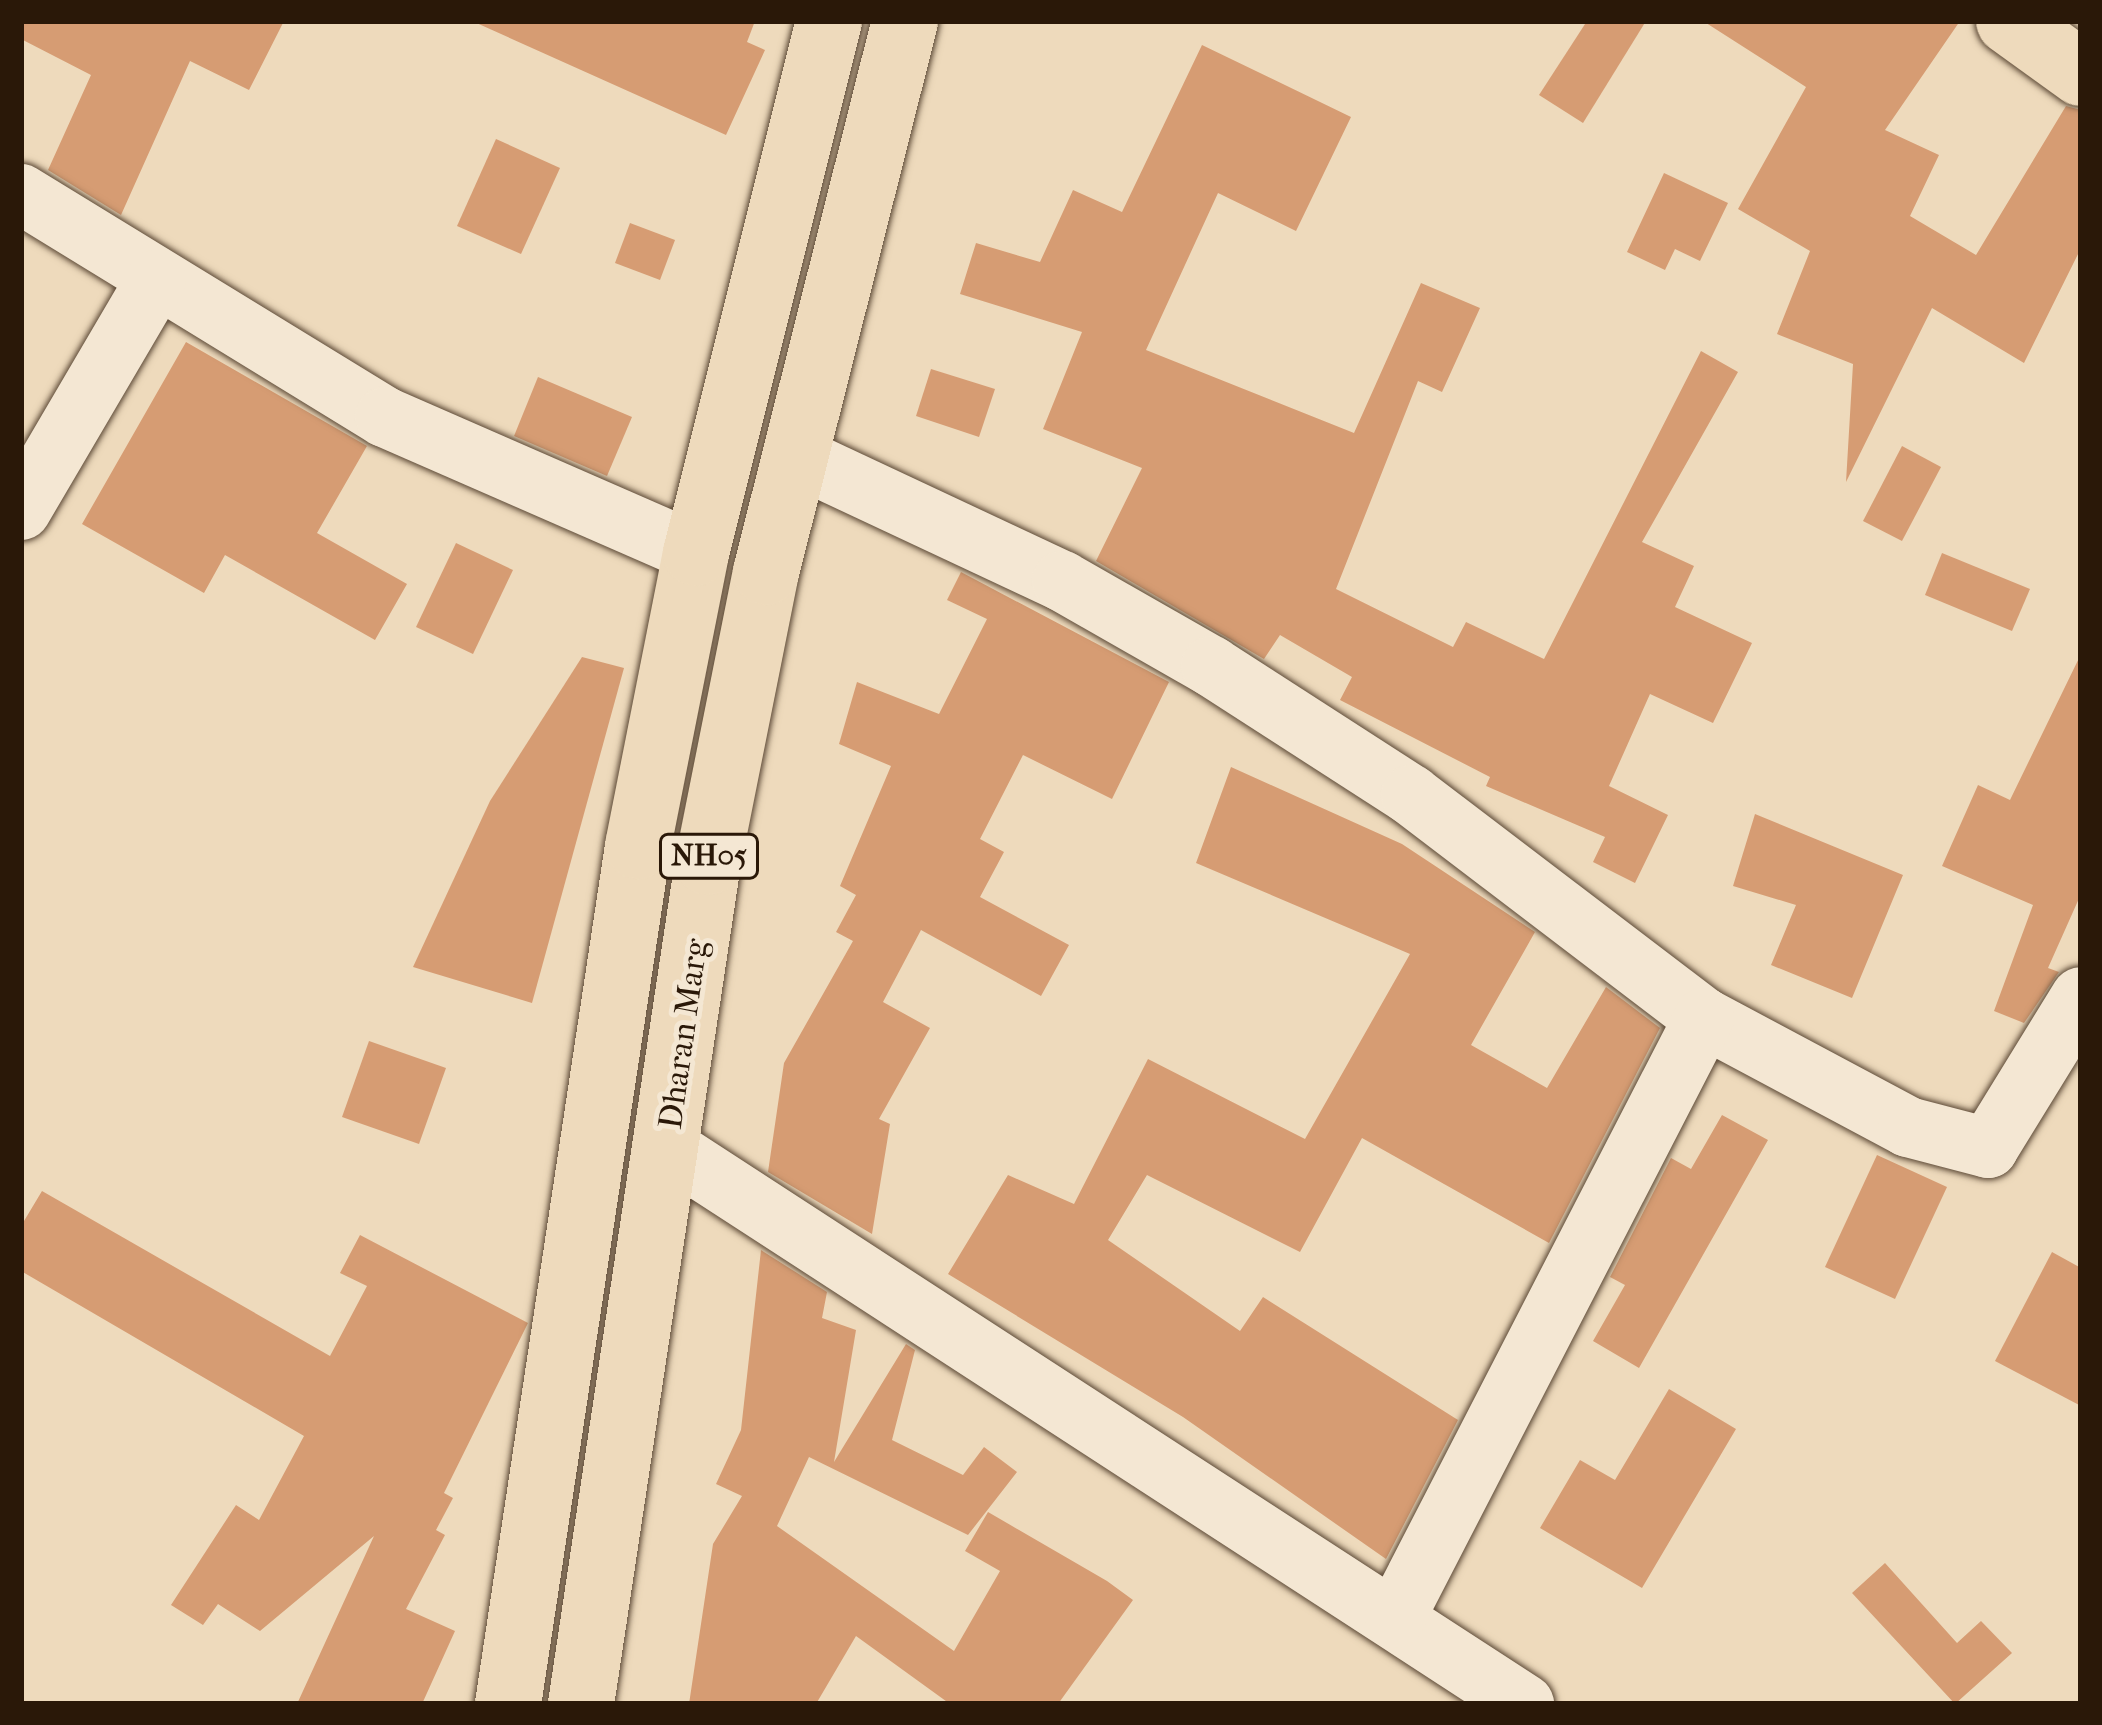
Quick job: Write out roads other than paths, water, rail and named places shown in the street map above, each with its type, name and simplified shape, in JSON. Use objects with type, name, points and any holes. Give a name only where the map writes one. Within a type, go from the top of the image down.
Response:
[{"type":"main road","name":"NH05","points":[[508,1704],[638,846],[696,554],[830,21]]},
{"type":"main road","name":"Dharan Marg","points":[[580,1704],[708,862],[793,455],[905,21]]},
{"type":"main road","points":[[2008,21],[2081,73]]},
{"type":"street","points":[[21,194],[385,417],[696,554]]},
{"type":"street","points":[[21,510],[156,280]]},
{"type":"street","points":[[793,455],[1062,580],[1211,666],[1411,795],[1704,1018],[1908,1127],[1988,1148],[2081,997]]},
{"type":"street","points":[[1394,1618],[1704,1018]]},
{"type":"street","points":[[668,1148],[1524,1704]]}]
